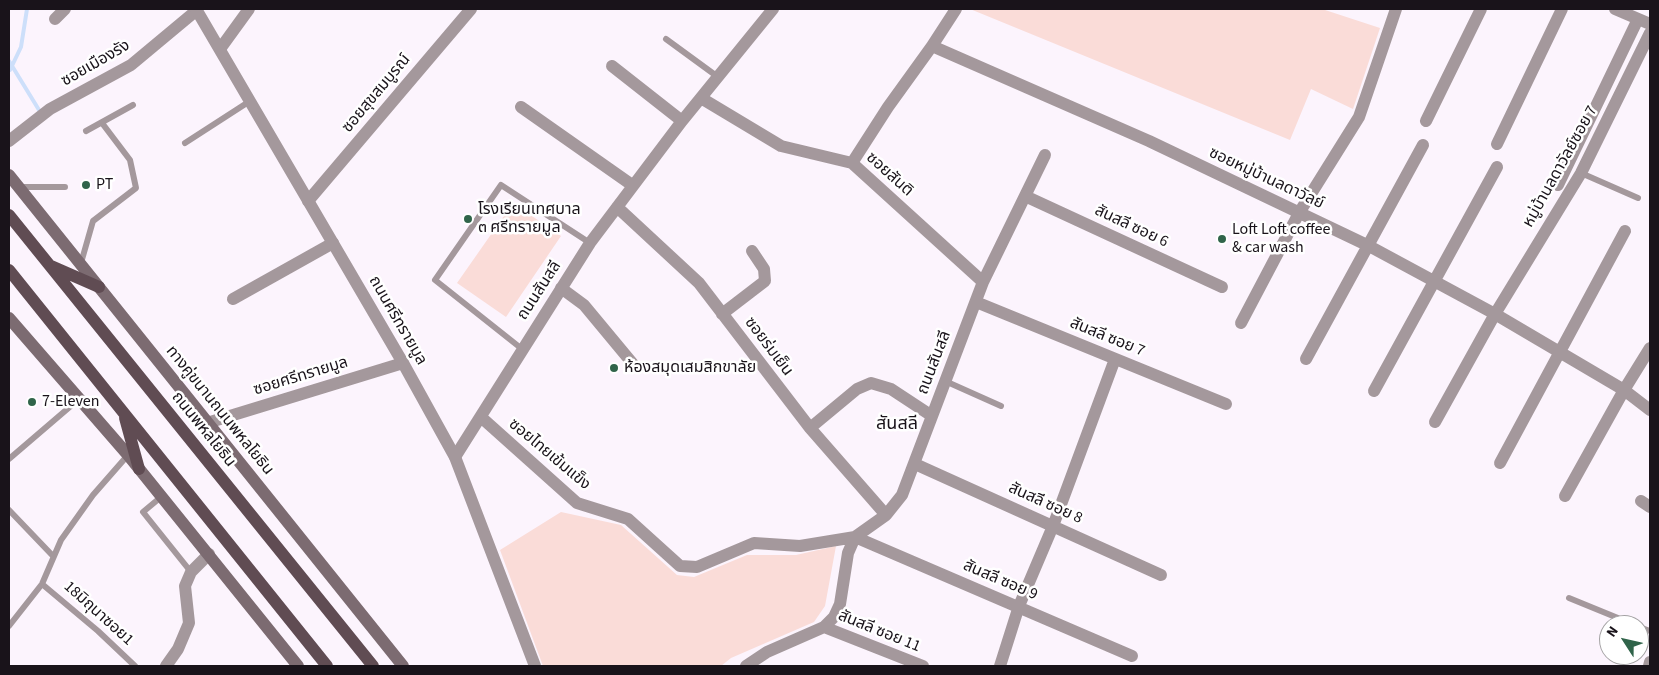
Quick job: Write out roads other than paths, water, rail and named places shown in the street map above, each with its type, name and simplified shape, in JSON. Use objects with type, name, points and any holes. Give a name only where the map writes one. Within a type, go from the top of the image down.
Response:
[{"type":"main road","name":"ทางคู่ขนานถนนพหลโยธิน","points":[[9,175],[403,666]]},
{"type":"main road","name":"ถนนพหลโยธิน","points":[[9,215],[373,666]]},
{"type":"main road","points":[[49,265],[99,287]]},
{"type":"main road","points":[[9,270],[327,666]]},
{"type":"main road","points":[[9,318],[128,455],[298,666]]},
{"type":"main road","points":[[124,413],[140,470]]},
{"type":"street","points":[[55,19],[65,9]]},
{"type":"street","points":[[220,49],[249,9]]},
{"type":"street","name":"ซอยสุขสมบูรณ์","points":[[308,201],[471,9]]},
{"type":"street","name":"ถนนสันสลี","points":[[455,457],[482,418],[522,349],[590,243],[682,120],[773,9]]},
{"type":"street","points":[[852,163],[888,107],[956,9]]},
{"type":"street","points":[[1241,323],[1299,212],[1359,117],[1396,9]]},
{"type":"street","points":[[1426,121],[1481,9]]},
{"type":"street","points":[[1497,144],[1562,9]]},
{"type":"street","points":[[1615,9],[1650,24]]},
{"type":"street","name":"ถนนศรีทรายมูล","points":[[196,10],[403,363],[455,457],[535,666]]},
{"type":"street","name":"ซอยเมืองรัง","points":[[9,141],[50,109],[132,65],[196,10]]},
{"type":"street","points":[[1558,185],[1638,19]]},
{"type":"street","name":"หมู่บ้านลดาวัลย์ซอย 7","points":[[1435,422],[1494,314],[1581,173],[1650,33]]},
{"type":"street","name":"ซอยหมู่บ้านลดาวัลย์","points":[[932,46],[1149,141],[1369,246],[1560,352],[1624,390],[1650,410]]},
{"type":"street","points":[[612,66],[682,120]]},
{"type":"street","name":"ซอยสันติ","points":[[701,98],[781,146],[852,163],[984,282]]},
{"type":"street","points":[[521,107],[632,185]]},
{"type":"street","points":[[1306,359],[1423,145]]},
{"type":"street","name":"ถนนสันสลี","points":[[856,537],[886,514],[902,495],[915,464],[944,380],[984,282],[1045,155]]},
{"type":"street","points":[[1374,391],[1497,168]]},
{"type":"street","name":"สันสลี ซอย 6","points":[[1025,196],[1222,287]]},
{"type":"street","name":"ซอยร่มเย็น","points":[[617,207],[699,283],[810,428],[886,514]]},
{"type":"street","points":[[1500,463],[1625,231]]},
{"type":"street","points":[[233,299],[333,243]]},
{"type":"street","points":[[722,314],[765,281],[764,269],[752,251]]},
{"type":"street","points":[[561,288],[584,305],[632,364]]},
{"type":"street","name":"สันสลี ซอย 7","points":[[976,302],[1226,404]]},
{"type":"street","points":[[1565,496],[1624,390],[1650,348]]},
{"type":"street","points":[[1000,666],[1019,606],[1088,438],[1115,359]]},
{"type":"street","name":"ซอยศรีทรายมูล","points":[[207,423],[403,363]]},
{"type":"street","points":[[810,428],[857,389],[871,383],[891,388],[932,416]]},
{"type":"street","name":"ซอยไทยเข้มแข็ง","points":[[482,418],[577,503],[628,519],[680,566],[697,567],[754,543],[800,546],[856,537]]},
{"type":"street","name":"สันสลี ซอย 8","points":[[915,464],[1161,575]]},
{"type":"street","points":[[746,666],[767,652],[824,627],[834,618],[840,604],[848,553],[856,537]]},
{"type":"street","name":"สันสลี ซอย 9","points":[[856,537],[1132,656]]},
{"type":"street","points":[[166,666],[178,649],[189,623],[185,586],[190,572],[209,554]]},
{"type":"street","name":"สันสลี ซอย 11","points":[[824,627],[923,666]]},
{"type":"street","points":[[1649,666],[1650,662]]},
{"type":"lane","points":[[666,39],[718,77]]},
{"type":"lane","points":[[186,144],[250,101]]},
{"type":"lane","points":[[86,131],[133,105]]},
{"type":"lane","points":[[80,264],[93,221],[136,188],[130,160],[102,122]]},
{"type":"lane","points":[[1581,173],[1638,198]]},
{"type":"lane","points":[[522,349],[435,280],[501,186],[590,243]]},
{"type":"lane","points":[[18,187],[65,187]]},
{"type":"lane","points":[[944,380],[1001,406]]},
{"type":"lane","points":[[9,459],[79,399]]},
{"type":"lane","points":[[9,626],[42,584],[61,540],[93,495],[128,455]]},
{"type":"lane","points":[[161,497],[144,512],[190,572]]},
{"type":"lane","points":[[9,510],[53,556]]},
{"type":"lane","name":"18มิถุนาซอย1","points":[[42,584],[98,631],[135,666]]},
{"type":"lane","points":[[1569,598],[1611,615]]},
{"type":"waterway","points":[[10,70],[21,47],[27,9]]},
{"type":"waterway","points":[[9,61],[39,110]]},
{"type":"place","name":"PT","points":[[86,185]]},
{"type":"place","name":"โรงเรียนเทศบาล ๓ ศรีทรายมูล","points":[[468,219]]},
{"type":"place","name":"Loft Loft coffee & car wash","points":[[1222,239]]},
{"type":"place","name":"ห้องสมุดเสมสิกขาลัย","points":[[614,368]]},
{"type":"place","name":"7-Eleven","points":[[32,402]]},
{"type":"district","name":"สันสลี","points":[[897,425]]}]
